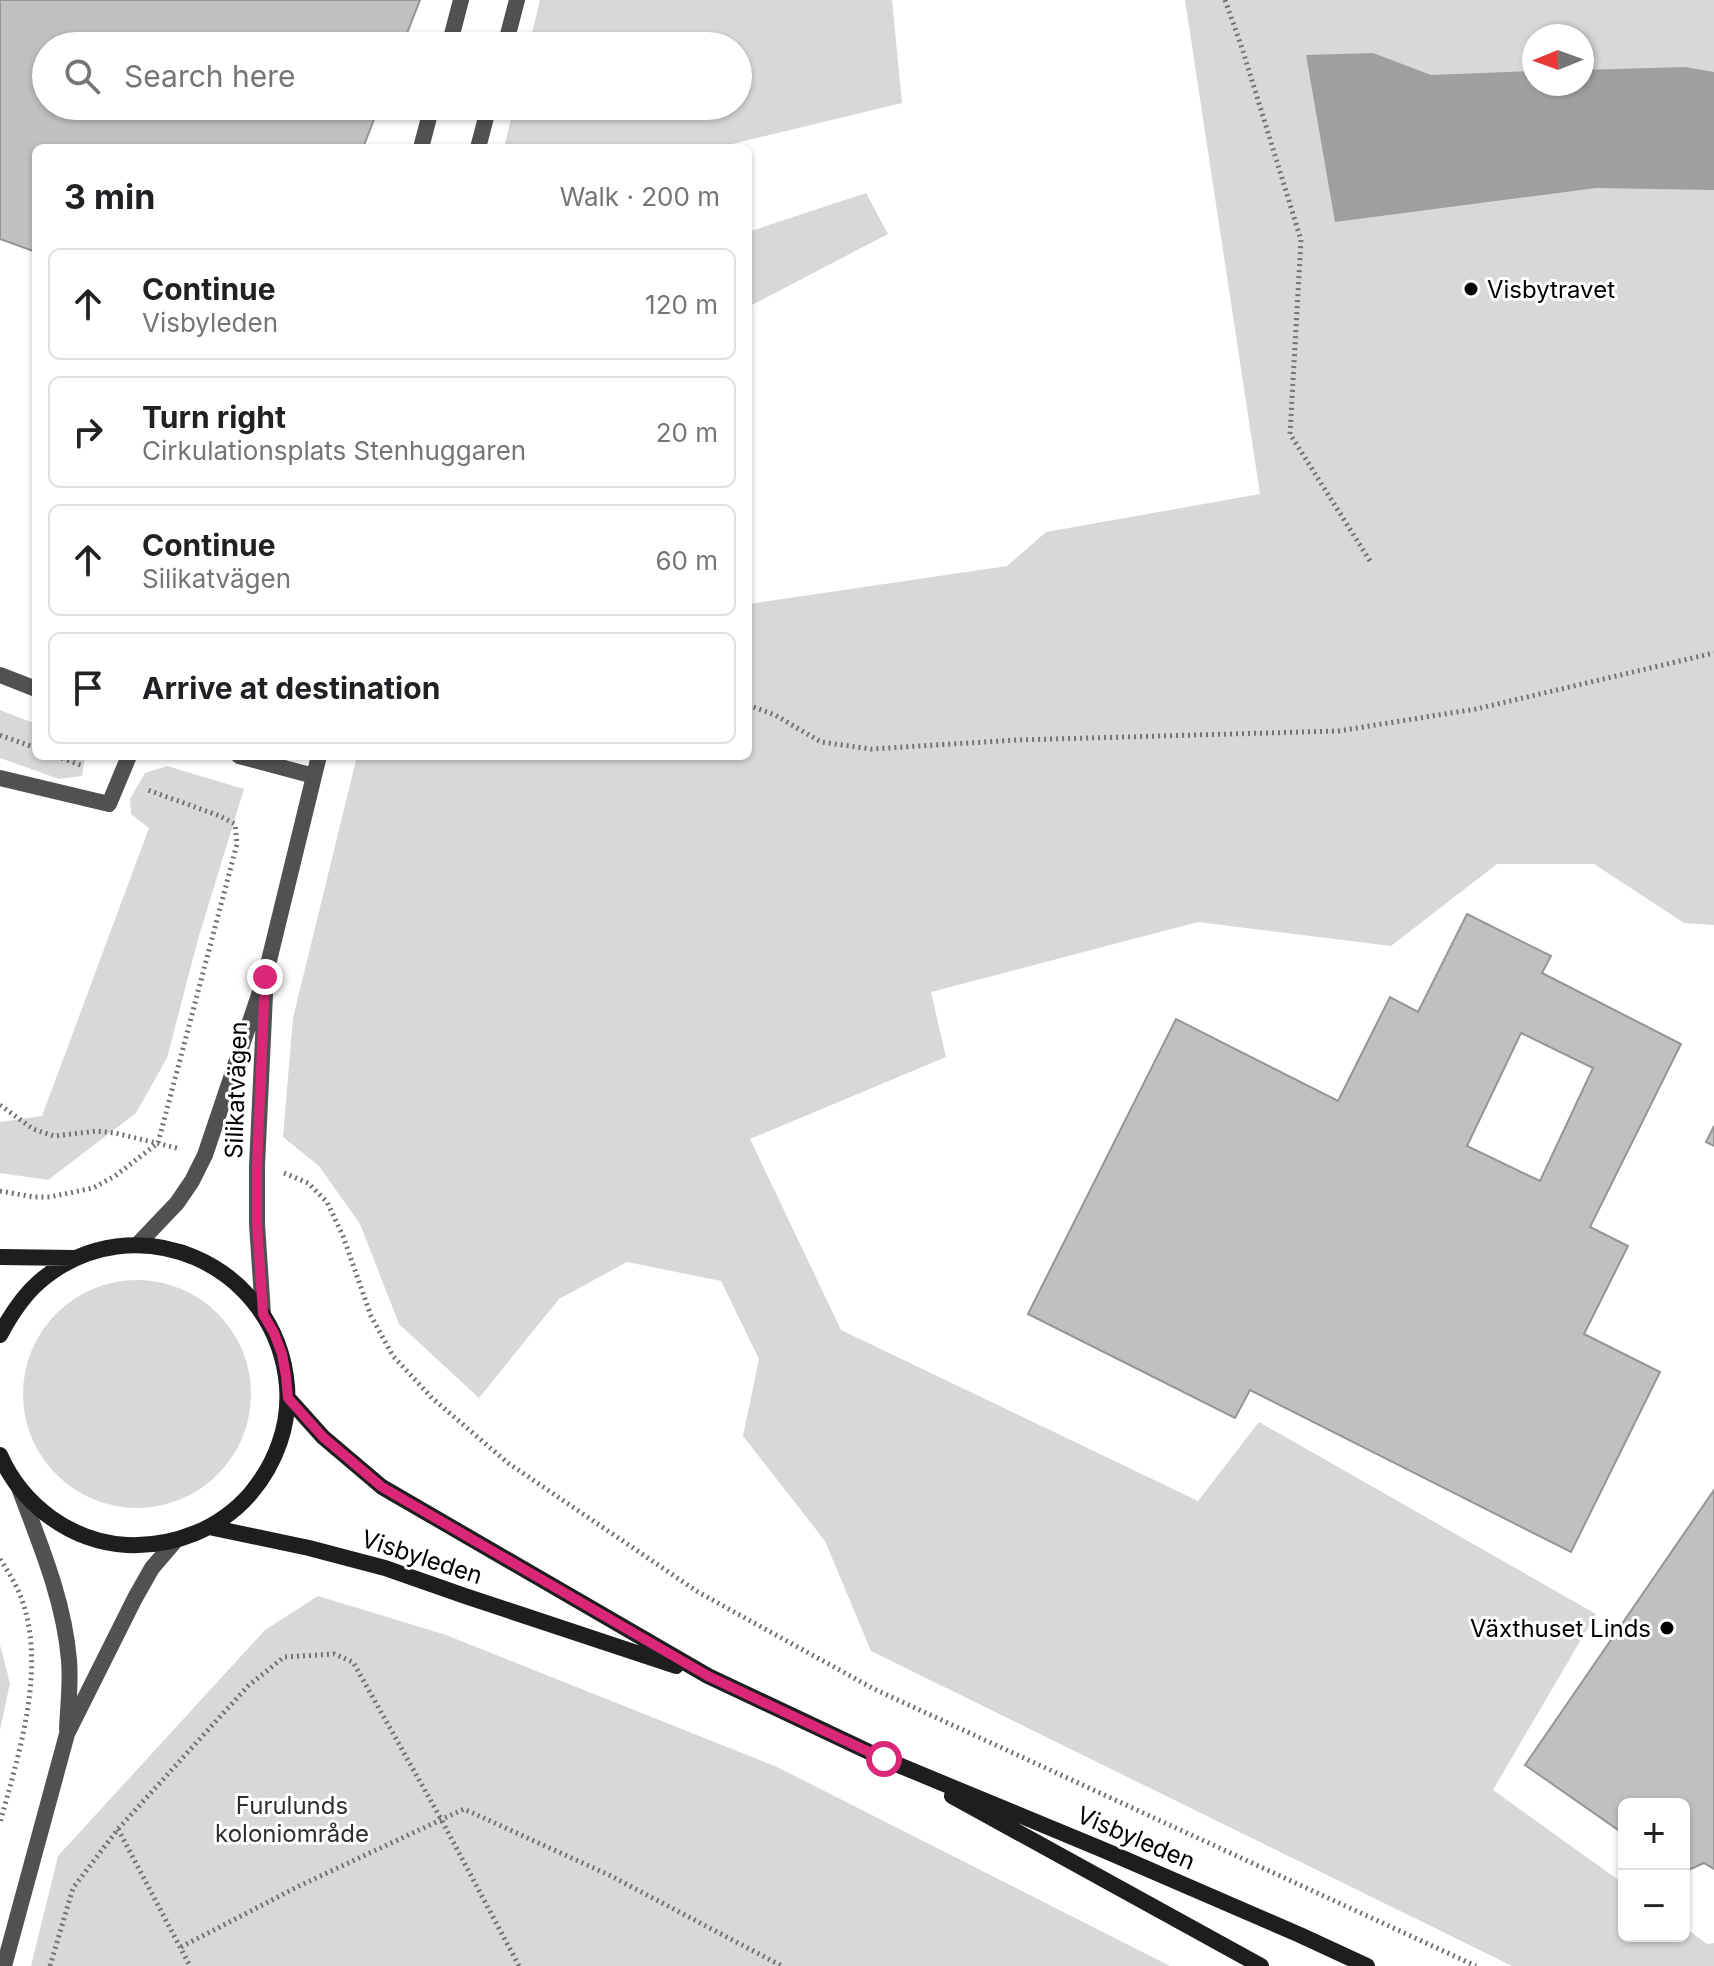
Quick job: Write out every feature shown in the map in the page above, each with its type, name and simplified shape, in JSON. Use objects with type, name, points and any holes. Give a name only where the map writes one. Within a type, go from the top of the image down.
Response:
[{"type":"main road","points":[[0,1335],[9,1317],[39,1282],[77,1258],[96,1251],[137,1245],[174,1250],[209,1263],[240,1285],[263,1314],[282,1354],[288,1398],[280,1442],[260,1482],[228,1515],[209,1527],[176,1540],[124,1544],[89,1537],[43,1512],[19,1487],[0,1455]]},
{"type":"main road","points":[[0,1257],[77,1258]]},
{"type":"main road","name":"Visbyleden","points":[[288,1398],[323,1437],[382,1487],[708,1676],[884,1759],[1161,1875],[1367,1966]]},
{"type":"main road","name":"Visbyleden","points":[[209,1527],[385,1568],[708,1676]]},
{"type":"main road","name":"Visbyleden","points":[[884,1759],[1261,1966]]},
{"type":"street","points":[[453,32],[461,0]]},
{"type":"street","points":[[509,32],[517,0]]},
{"type":"street","points":[[422,144],[428,120]]},
{"type":"street","points":[[479,144],[485,120]]},
{"type":"street","points":[[0,675],[32,687]]},
{"type":"street","points":[[0,778],[109,804],[127,760]]},
{"type":"street","points":[[254,760],[314,776]]},
{"type":"street","points":[[265,977],[318,760]]},
{"type":"street","name":"Silikatvägen","points":[[137,1245],[177,1203],[205,1155],[265,977]]},
{"type":"street","name":"Silikatvägen","points":[[263,1314],[257,1166],[265,977]]},
{"type":"street","points":[[19,1487],[61,1612],[69,1662],[67,1734]]},
{"type":"street","points":[[4,1966],[67,1734],[135,1598],[152,1568],[176,1540]]},
{"type":"path","points":[[1225,0],[1301,240],[1290,434],[1370,561]]},
{"type":"path","points":[[752,706],[775,715],[821,742],[871,749],[1032,740],[1338,731],[1476,709],[1714,653]]},
{"type":"path","points":[[0,735],[32,747]]},
{"type":"path","points":[[0,1191],[50,1197],[93,1188],[115,1176],[158,1143],[237,844],[235,824],[220,816],[67,760]]},
{"type":"path","points":[[0,1105],[33,1129],[54,1136],[97,1131],[115,1133],[205,1155]]},
{"type":"path","points":[[257,1166],[308,1183],[327,1202],[343,1236],[371,1316],[393,1356],[432,1398],[508,1463],[698,1592],[874,1689],[1476,1966]]},
{"type":"path","points":[[0,1559],[24,1603],[31,1637],[31,1687],[23,1736],[0,1823]]},
{"type":"path","points":[[50,1966],[73,1888],[118,1829],[248,1686],[284,1657],[334,1654],[353,1662],[519,1966]]},
{"type":"path","points":[[181,1947],[299,1886],[464,1809],[609,1875],[782,1966]]},
{"type":"path","points":[[118,1829],[190,1966]]},
{"type":"green space","points":[[540,0],[892,0],[902,103],[732,144],[505,144],[511,120],[752,120],[752,32],[532,32]]},
{"type":"green space","points":[[1185,0],[1714,0],[1714,925],[1684,923],[1594,864],[1497,864],[1391,946],[1198,922],[931,992],[946,1057],[750,1139],[841,1330],[1198,1501],[1259,1422],[1596,1614],[1493,1790],[1618,1880],[1618,1942],[1690,1942],[1690,1931],[1707,1944],[1714,1943],[1714,1966],[1512,1966],[871,1651],[825,1541],[743,1436],[759,1359],[721,1281],[627,1262],[559,1299],[479,1398],[399,1324],[360,1224],[319,1166],[283,1137],[293,1018],[356,760],[752,760],[752,603],[1007,566],[1046,532],[1260,494]]},
{"type":"green space","points":[[866,193],[888,234],[752,305],[752,231]]},
{"type":"green space","points":[[0,710],[32,722],[32,760],[84,760],[82,776],[59,779],[0,758]]},
{"type":"green space","points":[[167,766],[244,789],[198,939],[167,1058],[136,1113],[48,1180],[0,1173],[0,1122],[42,1116],[149,828],[131,814],[130,799],[145,773]]},
{"type":"green space","points":[[137,1280],[159,1282],[181,1289],[218,1313],[242,1350],[249,1372],[249,1416],[242,1438],[218,1475],[181,1499],[159,1506],[137,1508],[115,1506],[93,1499],[56,1475],[32,1438],[25,1416],[23,1394],[25,1372],[32,1350],[56,1313],[93,1289],[115,1282]]},
{"type":"green space","name":"Furulunds koloniområde","points":[[318,1596],[446,1635],[777,1767],[1170,1966],[31,1966],[58,1856],[265,1630]]},
{"type":"green space","points":[[0,1645],[10,1683],[0,1730]]},
{"type":"shaded area","points":[[1373,53],[1431,75],[1522,71],[1522,96],[1594,96],[1594,70],[1685,67],[1714,72],[1714,190],[1596,188],[1335,222],[1306,55]]},
{"type":"building","points":[[0,0],[420,0],[407,32],[32,32],[32,120],[374,120],[365,144],[32,144],[32,251],[0,239]]},
{"type":"building","points":[[1467,914],[1551,956],[1542,973],[1681,1044],[1590,1227],[1628,1246],[1584,1334],[1660,1372],[1571,1552],[1250,1390],[1235,1418],[1028,1314],[1176,1019],[1338,1101],[1390,997],[1418,1012]],"holes":[[[1521,1033],[1593,1068],[1540,1181],[1467,1146]]]},
{"type":"building","points":[[1714,1126],[1714,1146],[1706,1142]]},
{"type":"building","name":"Växthuset Linds","points":[[1714,1490],[1714,1869],[1704,1863],[1690,1869],[1690,1798],[1618,1798],[1618,1830],[1525,1765]]},
{"type":"place","name":"Visbytravet","points":[[1471,289]]},
{"type":"place","name":"Växthuset Linds","points":[[1667,1628]]},
{"type":"route","points":[[265,977],[257,1224],[263,1314],[282,1354],[288,1398],[323,1437],[382,1487],[708,1676],[884,1759]]}]
